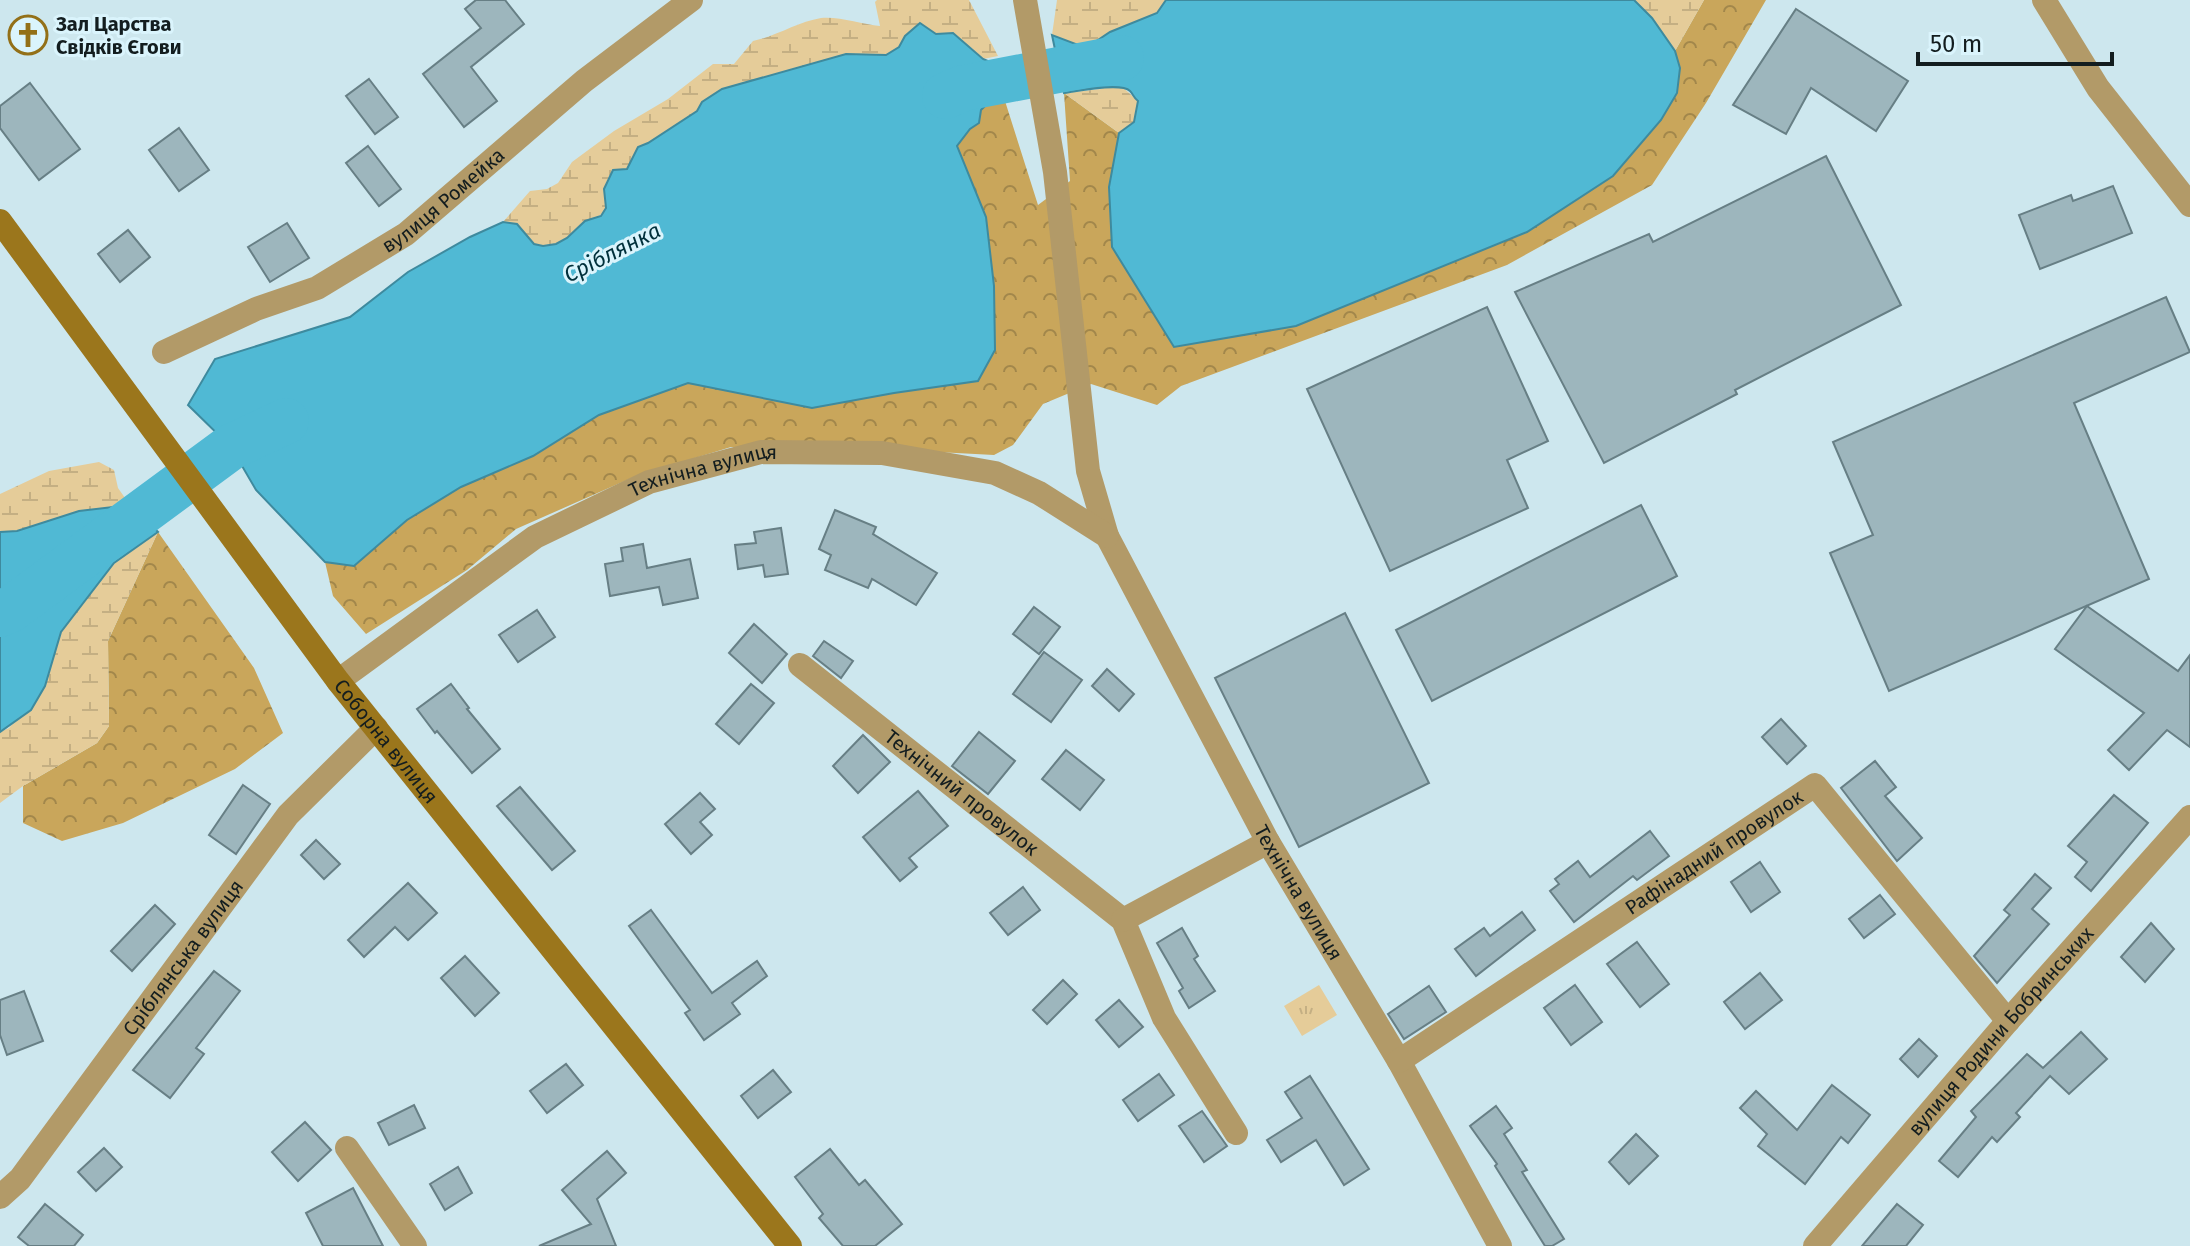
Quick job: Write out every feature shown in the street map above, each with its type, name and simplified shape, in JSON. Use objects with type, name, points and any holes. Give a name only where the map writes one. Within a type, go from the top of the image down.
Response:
[{"type":"main road","name":"Соборна вулиця","points":[[0,221],[338,681],[790,1246]]},
{"type":"street","name":"вулиця Ромейка","points":[[164,352],[256,309],[317,288],[406,234],[584,81],[691,0]]},
{"type":"street","name":"Технічна вулиця","points":[[1025,0],[1055,172],[1088,471],[1107,536],[1268,842],[1399,1061],[1500,1246]]},
{"type":"street","points":[[2044,0],[2098,88],[2190,205]]},
{"type":"street","name":"Технічна вулиця","points":[[338,681],[535,537],[649,482],[761,452],[882,453],[995,473],[1039,493],[1107,536]]},
{"type":"street","name":"Технічний провулок","points":[[800,665],[1123,920],[1164,1018],[1236,1133]]},
{"type":"street","name":"Сріблянська вулиця","points":[[0,1197],[20,1179],[288,815],[376,728]]},
{"type":"street","name":"Рафінадний провулок","points":[[1399,1061],[1815,785],[2008,1021]]},
{"type":"street","name":"вулиця Родини Бобринських","points":[[1823,1243],[2008,1021],[2190,817]]},
{"type":"street","points":[[1123,920],[1268,842]]},
{"type":"street","points":[[347,1148],[415,1246]]},
{"type":"green space","points":[[877,0],[969,0],[998,56],[983,59],[970,47],[906,36],[899,47],[886,55],[846,54],[697,111],[638,147],[627,169],[613,170],[608,178],[602,214],[553,245],[540,247],[533,244],[517,225],[503,222],[530,191],[547,189],[558,183],[572,162],[614,131],[668,99],[713,64],[734,64],[753,41],[812,20],[835,18],[880,26]]},
{"type":"green space","points":[[1057,0],[1166,0],[1157,13],[1110,32],[1086,48],[1052,35]]},
{"type":"green space","points":[[1634,0],[1704,0],[1675,51],[1652,18]]},
{"type":"green space","points":[[1704,0],[1766,0],[1706,103],[1652,185],[1507,265],[1181,386],[1157,405],[1091,384],[1043,404],[1013,445],[994,455],[824,446],[731,447],[636,476],[516,529],[467,570],[366,634],[333,596],[325,562],[354,566],[407,520],[461,487],[537,454],[599,415],[689,383],[812,408],[978,381],[995,350],[994,286],[986,217],[957,146],[979,123],[981,110],[991,100],[1005,101],[1038,205],[1070,181],[1064,93],[1119,133],[1109,187],[1112,247],[1175,347],[1296,326],[1527,232],[1613,176],[1680,68],[1675,51]]},
{"type":"green space","points":[[1109,85],[1122,88],[1138,101],[1134,123],[1119,133],[1064,93],[1101,89]]},
{"type":"green space","points":[[99,462],[114,470],[118,488],[130,505],[79,511],[17,531],[0,532],[0,494],[49,471]]},
{"type":"green space","points":[[158,532],[254,668],[283,733],[235,769],[123,823],[62,841],[23,823],[23,786],[97,743],[109,726],[108,641]]},
{"type":"green space","points":[[158,532],[108,641],[109,726],[97,743],[0,803],[0,732],[9,728],[45,686],[61,632],[114,563]]},
{"type":"green space","points":[[1319,985],[1337,1015],[1302,1036],[1284,1006]]},
{"type":"water","points":[[1166,0],[1634,0],[1652,18],[1675,51],[1680,68],[1677,93],[1661,120],[1613,176],[1527,232],[1296,326],[1174,347],[1112,247],[1109,187],[1119,133],[1134,122],[1138,101],[1130,91],[1118,87],[1064,93],[1052,35],[1086,48],[1110,32],[1157,13]]},
{"type":"water","points":[[920,23],[936,34],[953,33],[983,59],[1004,68],[1005,101],[991,100],[981,110],[979,123],[957,146],[986,217],[994,286],[995,350],[978,381],[812,408],[688,383],[599,415],[533,456],[461,487],[407,520],[354,566],[325,562],[256,490],[231,447],[188,405],[215,359],[350,317],[408,272],[503,222],[517,224],[534,244],[556,244],[567,238],[585,221],[601,216],[606,208],[604,189],[613,170],[627,169],[638,147],[697,111],[702,102],[722,89],[846,54],[886,55],[899,47],[905,36]]},
{"type":"water","points":[[130,505],[158,532],[114,563],[61,632],[45,686],[31,710],[0,732],[0,532],[17,531],[79,511]]},
{"type":"building","points":[[476,0],[505,0],[524,24],[471,67],[497,101],[464,127],[423,74],[481,28],[465,9]]},
{"type":"building","points":[[1796,9],[1908,81],[1876,131],[1811,88],[1786,134],[1733,105]]},
{"type":"building","points":[[369,79],[398,117],[375,134],[346,96]]},
{"type":"building","points":[[30,83],[80,149],[39,180],[0,128],[0,106]]},
{"type":"building","points":[[179,128],[209,170],[179,191],[149,150]]},
{"type":"building","points":[[368,146],[401,189],[379,206],[346,163]]},
{"type":"building","points":[[1826,156],[1901,305],[1735,390],[1737,394],[1604,463],[1515,292],[1649,234],[1653,242]]},
{"type":"building","points":[[2113,186],[2132,233],[2040,269],[2019,215],[2071,195],[2073,201]]},
{"type":"building","points":[[287,223],[309,258],[270,282],[248,247]]},
{"type":"building","points":[[128,230],[150,257],[120,282],[98,254]]},
{"type":"building","points":[[2166,297],[2190,352],[2074,403],[2149,579],[1889,691],[1830,553],[1873,535],[1833,442]]},
{"type":"building","points":[[1487,307],[1548,441],[1507,460],[1528,508],[1390,571],[1307,389]]},
{"type":"building","points":[[1641,505],[1677,576],[1432,701],[1396,630]]},
{"type":"building","points":[[835,510],[876,527],[873,534],[937,573],[916,605],[872,579],[868,588],[825,570],[831,555],[819,549]]},
{"type":"building","points":[[781,528],[788,574],[765,577],[763,565],[738,569],[735,545],[756,543],[754,532]]},
{"type":"building","points":[[643,544],[647,568],[690,559],[698,598],[663,605],[659,587],[610,596],[605,564],[623,561],[621,548]]},
{"type":"building","points":[[2087,606],[2178,671],[2190,655],[2190,747],[2167,730],[2129,770],[2108,750],[2144,713],[2055,649]]},
{"type":"building","points":[[1034,607],[1060,627],[1039,654],[1013,634]]},
{"type":"building","points":[[537,610],[555,637],[518,662],[499,635]]},
{"type":"building","points":[[1345,613],[1429,783],[1299,847],[1215,678]]},
{"type":"building","points":[[754,624],[787,654],[762,683],[729,653]]},
{"type":"building","points":[[824,641],[853,661],[841,678],[813,656]]},
{"type":"building","points":[[1044,652],[1082,680],[1051,722],[1013,694]]},
{"type":"building","points":[[1107,669],[1134,694],[1119,711],[1092,686]]},
{"type":"building","points":[[451,684],[500,749],[472,773],[417,709]]},
{"type":"building","points":[[751,684],[774,703],[739,744],[716,724]]},
{"type":"building","points":[[1781,719],[1806,746],[1787,764],[1762,737]]},
{"type":"building","points":[[979,732],[1015,761],[988,794],[952,766]]},
{"type":"building","points":[[863,735],[890,762],[858,793],[833,766]]},
{"type":"building","points":[[1066,750],[1104,780],[1080,810],[1042,779]]},
{"type":"building","points":[[1875,761],[1896,787],[1885,796],[1922,838],[1897,861],[1841,788]]},
{"type":"building","points":[[243,785],[270,804],[236,854],[209,835]]},
{"type":"building","points":[[520,787],[575,851],[552,870],[497,806]]},
{"type":"building","points":[[918,791],[948,826],[909,858],[917,867],[900,881],[863,837]]},
{"type":"building","points":[[700,793],[715,809],[700,822],[712,835],[691,854],[665,824]]},
{"type":"building","points":[[2114,795],[2148,823],[2091,891],[2075,877],[2087,862],[2068,846]]},
{"type":"building","points":[[1650,831],[1669,856],[1637,880],[1633,876],[1574,922],[1550,891],[1559,884],[1555,879],[1578,861],[1590,877]]},
{"type":"building","points":[[316,840],[340,864],[324,879],[301,855]]},
{"type":"building","points":[[1760,862],[1780,892],[1751,912],[1731,882]]},
{"type":"building","points":[[2035,874],[2051,888],[2032,909],[2049,924],[1997,983],[1974,956],[2010,915],[2004,910]]},
{"type":"building","points":[[408,883],[437,913],[408,940],[395,927],[364,957],[348,940]]},
{"type":"building","points":[[1023,887],[1040,910],[1008,935],[990,913]]},
{"type":"building","points":[[1880,895],[1895,914],[1864,938],[1849,919]]},
{"type":"building","points":[[155,905],[175,924],[132,971],[111,951]]},
{"type":"building","points":[[651,910],[712,993],[757,961],[767,976],[732,1003],[740,1014],[704,1040],[685,1013],[690,1010],[629,926]]},
{"type":"building","points":[[1522,912],[1535,930],[1476,976],[1455,949],[1484,928],[1490,936]]},
{"type":"building","points":[[2151,923],[2174,949],[2145,982],[2121,957]]},
{"type":"building","points":[[1182,928],[1198,956],[1194,959],[1215,991],[1189,1008],[1179,991],[1183,988],[1157,943]]},
{"type":"building","points":[[1637,942],[1669,984],[1640,1007],[1607,964]]},
{"type":"building","points":[[465,956],[499,993],[475,1016],[441,978]]},
{"type":"building","points":[[214,971],[240,991],[196,1048],[204,1054],[170,1098],[133,1070]]},
{"type":"building","points":[[1760,973],[1782,1000],[1745,1029],[1724,1002]]},
{"type":"building","points":[[1063,980],[1077,994],[1047,1024],[1033,1010]]},
{"type":"building","points":[[1575,985],[1602,1022],[1571,1045],[1544,1008]]},
{"type":"building","points":[[1429,986],[1446,1012],[1404,1039],[1388,1014]]},
{"type":"building","points":[[24,991],[43,1041],[7,1055],[0,1035],[0,1000]]},
{"type":"building","points":[[1119,1000],[1143,1027],[1119,1047],[1096,1020]]},
{"type":"building","points":[[2081,1032],[2107,1059],[2069,1094],[2050,1076],[2016,1113],[2020,1117],[1997,1142],[1992,1137],[1958,1177],[1939,1161],[1976,1117],[1971,1111],[2027,1054],[2043,1068]]},
{"type":"building","points":[[1919,1039],[1937,1056],[1918,1077],[1900,1059]]},
{"type":"building","points":[[566,1064],[583,1085],[547,1113],[530,1091]]},
{"type":"building","points":[[773,1070],[791,1092],[758,1118],[741,1096]]},
{"type":"building","points":[[1159,1074],[1174,1095],[1138,1121],[1123,1100]]},
{"type":"building","points":[[1310,1076],[1369,1169],[1344,1185],[1316,1140],[1281,1162],[1267,1140],[1302,1118],[1285,1092]]},
{"type":"building","points":[[1832,1085],[1870,1115],[1848,1143],[1841,1137],[1805,1184],[1758,1146],[1767,1134],[1740,1108],[1756,1091],[1797,1130]]},
{"type":"building","points":[[414,1105],[425,1128],[389,1145],[378,1123]]},
{"type":"building","points":[[1496,1106],[1512,1128],[1504,1134],[1527,1170],[1522,1172],[1564,1239],[1552,1246],[1545,1246],[1495,1166],[1497,1164],[1470,1126]]},
{"type":"building","points":[[1202,1111],[1227,1146],[1204,1162],[1179,1126]]},
{"type":"building","points":[[305,1122],[331,1150],[298,1181],[272,1152]]},
{"type":"building","points":[[1636,1134],[1658,1156],[1629,1184],[1609,1162]]},
{"type":"building","points":[[104,1148],[122,1167],[96,1191],[78,1172]]},
{"type":"building","points":[[830,1149],[859,1185],[865,1180],[902,1224],[875,1246],[843,1246],[819,1218],[823,1214],[795,1177]]},
{"type":"building","points":[[607,1151],[626,1173],[597,1199],[616,1246],[539,1246],[591,1224],[562,1190]]},
{"type":"building","points":[[458,1167],[472,1193],[445,1210],[430,1184]]},
{"type":"building","points":[[353,1188],[383,1246],[323,1246],[306,1213]]},
{"type":"building","points":[[45,1204],[83,1235],[74,1246],[29,1246],[18,1237]]},
{"type":"building","points":[[1897,1204],[1923,1225],[1906,1246],[1862,1246]]},
{"type":"waterway","name":"Сріблянка","points":[[945,96],[964,88],[1121,58]]},
{"type":"waterway","name":"Сріблянка","points":[[0,614],[231,447],[286,421]]},
{"type":"place","name":"Зал Царства Свідків Єгови","points":[[28,35]]}]
